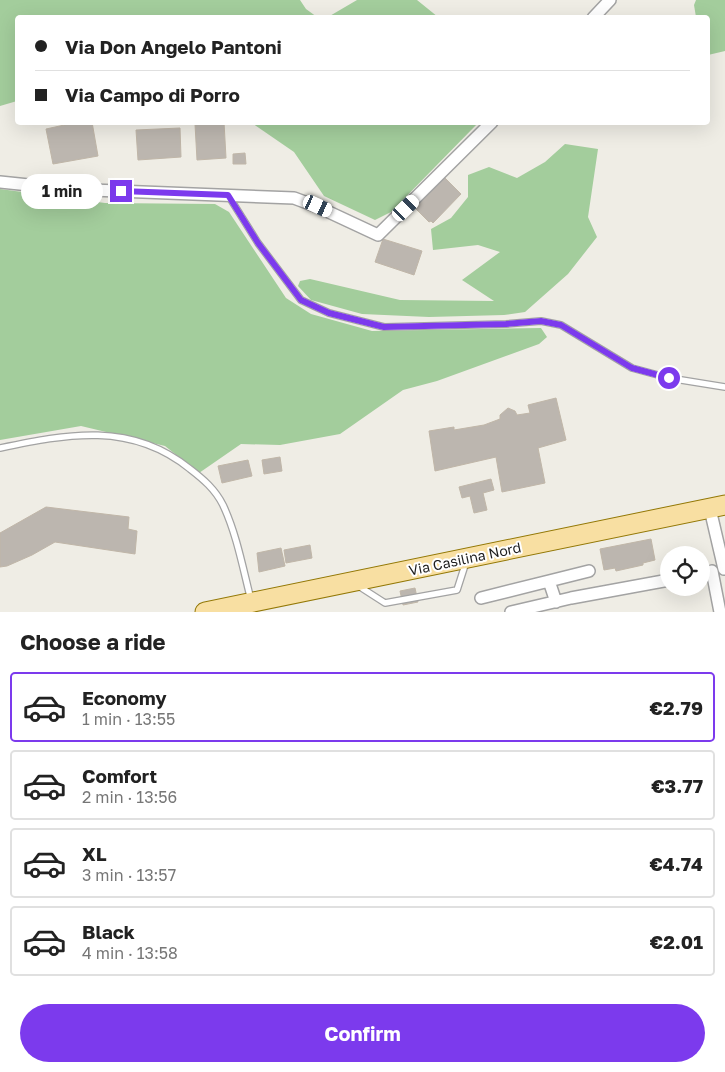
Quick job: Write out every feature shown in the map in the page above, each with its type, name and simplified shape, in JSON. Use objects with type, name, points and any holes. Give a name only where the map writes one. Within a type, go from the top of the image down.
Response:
[{"type":"main road","name":"Via Casilina Nord","points":[[205,612],[717,507]]},
{"type":"street","points":[[596,15],[610,0]]},
{"type":"street","points":[[0,182],[67,189],[294,198],[318,206],[378,235],[489,125]]},
{"type":"street","points":[[717,507],[716,571],[720,612]]},
{"type":"street","points":[[481,598],[589,571]]},
{"type":"street","points":[[548,581],[556,602]]},
{"type":"street","points":[[511,612],[660,582]]},
{"type":"lane","points":[[228,195],[258,243],[301,300],[329,313],[384,327],[506,324],[541,321],[561,325],[632,368],[669,378],[725,387]]},
{"type":"lane","points":[[0,448],[61,436],[91,434],[117,436],[160,449],[185,465],[210,485],[222,504],[233,532],[252,602]]},
{"type":"lane","points":[[353,582],[384,603],[457,590],[468,558]]},
{"type":"green space","points":[[0,0],[300,0],[306,9],[314,15],[15,15],[15,102],[0,106]]},
{"type":"green space","points":[[357,0],[417,0],[436,15],[331,15]]},
{"type":"green space","points":[[696,0],[725,0],[725,51],[710,55],[710,15],[696,15],[694,5]]},
{"type":"green space","points":[[255,125],[476,125],[391,212],[375,220],[324,196],[294,152]]},
{"type":"green space","points":[[565,144],[598,149],[588,217],[597,237],[568,274],[525,312],[504,315],[429,317],[362,314],[311,300],[298,286],[300,281],[310,279],[400,300],[494,301],[462,280],[500,252],[478,245],[433,250],[431,229],[451,218],[468,197],[468,175],[489,167],[517,178],[545,162]]},
{"type":"green space","points":[[0,189],[105,203],[215,204],[229,212],[286,298],[311,314],[372,331],[541,328],[547,337],[539,344],[437,381],[403,390],[340,434],[280,445],[241,444],[199,473],[165,446],[81,426],[0,440]]},
{"type":"building","points":[[64,125],[93,125],[98,156],[53,164],[46,129]]},
{"type":"building","points":[[195,125],[224,125],[226,158],[197,160]]},
{"type":"building","points":[[180,128],[181,157],[138,160],[136,130]]},
{"type":"building","points":[[245,153],[246,164],[233,164],[233,154]]},
{"type":"building","points":[[441,174],[461,194],[433,223],[429,222],[411,204]]},
{"type":"building","points":[[383,239],[422,251],[414,275],[375,262]]},
{"type":"building","points":[[556,398],[566,440],[538,448],[545,483],[502,492],[496,457],[435,471],[429,431],[454,427],[454,430],[484,425],[500,419],[500,415],[508,408],[515,411],[517,415],[530,413],[528,405]]},
{"type":"building","points":[[280,457],[282,471],[264,474],[262,460]]},
{"type":"building","points":[[248,460],[252,476],[222,483],[218,466]]},
{"type":"building","points":[[491,479],[494,490],[483,493],[487,510],[474,513],[470,496],[462,498],[459,487]]},
{"type":"building","points":[[46,507],[129,517],[128,529],[137,531],[135,554],[55,542],[32,555],[7,566],[0,567],[0,533]]},
{"type":"building","points":[[651,539],[655,560],[643,563],[643,565],[616,571],[615,568],[604,570],[600,549]]},
{"type":"building","points":[[310,545],[312,558],[286,563],[284,550]]},
{"type":"building","points":[[281,548],[285,566],[259,572],[257,553]]},
{"type":"building","points":[[415,588],[418,602],[403,605],[400,591]]},
{"type":"route","points":[[121,191],[228,195],[258,243],[301,300],[329,313],[384,327],[506,324],[541,321],[561,325],[632,368],[669,378]]}]
